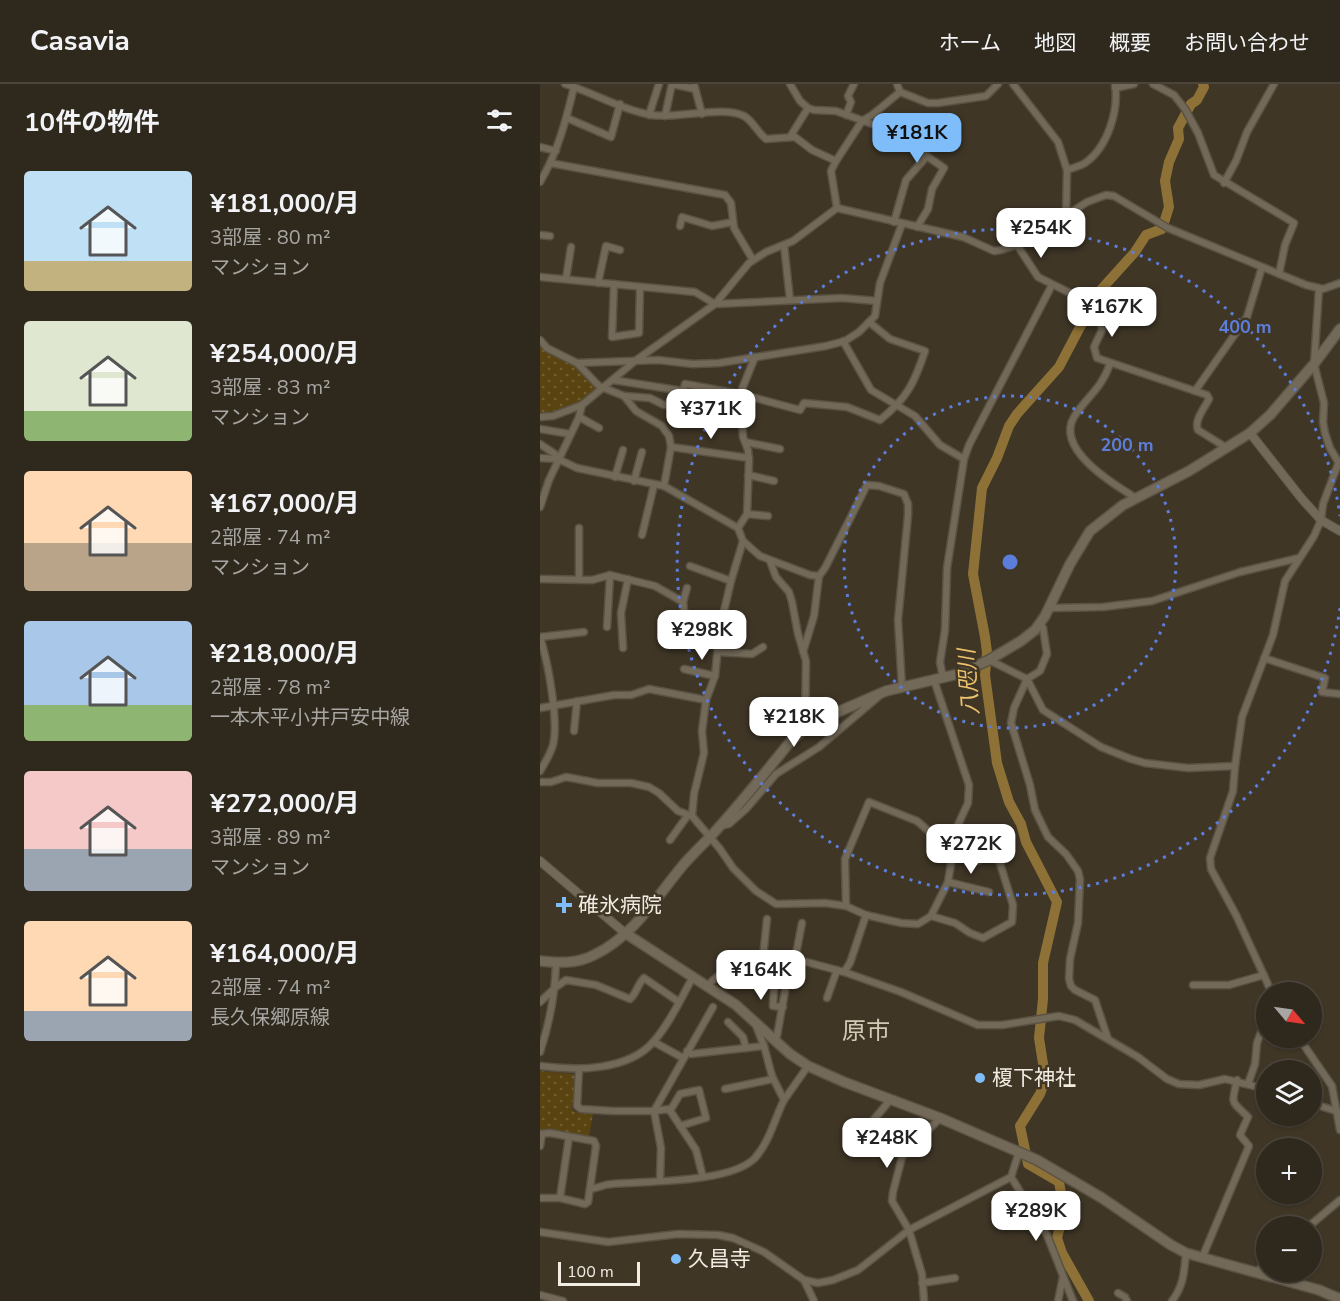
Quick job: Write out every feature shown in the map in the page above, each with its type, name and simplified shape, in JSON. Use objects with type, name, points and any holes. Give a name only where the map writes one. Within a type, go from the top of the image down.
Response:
[{"type":"main road","points":[[540,961],[556,963],[587,959],[625,933],[643,916],[684,865],[720,826],[790,742],[805,728],[883,692],[939,679],[989,660],[1035,630],[1090,531],[1123,505],[1189,471],[1250,433],[1270,415],[1314,364],[1340,329]]},
{"type":"main road","points":[[625,933],[736,1005],[790,1054],[808,1066],[1019,1152],[1060,1173],[1185,1253],[1319,1290],[1340,1298]]},
{"type":"street","points":[[565,84],[650,115],[729,112],[740,114],[746,117],[766,139],[795,137],[812,150],[836,161]]},
{"type":"street","points":[[650,115],[659,84]]},
{"type":"street","points":[[665,116],[672,84],[695,86],[702,114]]},
{"type":"street","points":[[790,84],[808,108],[836,111],[889,130],[944,168],[932,189],[928,209],[917,227]]},
{"type":"street","points":[[846,115],[851,102],[848,96],[854,84]]},
{"type":"street","points":[[897,84],[900,93]]},
{"type":"street","points":[[900,93],[928,103],[938,103],[986,96],[998,84]]},
{"type":"street","points":[[1013,84],[1052,131],[1058,142],[1067,170],[1066,216]]},
{"type":"street","points":[[1067,170],[1083,164],[1100,148],[1109,130],[1115,108],[1115,86],[1134,84]]},
{"type":"street","points":[[1153,84],[1174,95],[1194,124],[1211,170],[1217,178],[1294,223],[1285,244],[1279,274]]},
{"type":"street","points":[[1224,183],[1236,161],[1247,132],[1274,84]]},
{"type":"street","points":[[540,182],[556,152],[574,87]]},
{"type":"street","points":[[837,208],[831,171],[836,161],[862,121],[900,93]]},
{"type":"street","points":[[567,118],[611,136],[620,104]]},
{"type":"street","points":[[790,137],[808,108]]},
{"type":"street","points":[[540,147],[556,152]]},
{"type":"street","points":[[894,222],[906,180],[927,156]]},
{"type":"street","points":[[550,163],[720,193],[729,199],[734,228],[753,260]]},
{"type":"street","points":[[540,417],[553,416],[582,405],[635,361],[715,304],[753,260],[784,245],[837,208],[963,237],[994,251],[1017,245],[1038,234],[1087,202],[1107,195],[1114,196],[1168,228],[1279,274],[1319,289],[1340,283]]},
{"type":"street","points":[[680,226],[682,217],[712,226],[733,222]]},
{"type":"street","points":[[577,363],[658,360],[719,363],[826,346],[843,341],[859,332],[875,316],[880,283],[902,224]]},
{"type":"street","points":[[540,235],[550,236]]},
{"type":"street","points":[[784,245],[790,300]]},
{"type":"street","points":[[1017,245],[1038,276],[1080,298],[1100,320],[1102,330],[1094,347],[1097,358],[1207,395],[1209,399],[1197,420],[1198,430],[1227,448]]},
{"type":"street","points":[[598,283],[606,246],[620,250]]},
{"type":"street","points":[[566,279],[571,247]]},
{"type":"street","points":[[1195,391],[1247,317],[1262,267]]},
{"type":"street","points":[[540,277],[695,292],[715,304],[842,298],[877,301]]},
{"type":"street","points":[[614,284],[612,337],[639,333],[640,287]]},
{"type":"street","points":[[540,782],[551,782],[566,777],[598,783],[631,783],[649,787],[678,811],[690,815],[733,868],[756,891],[776,904],[825,903],[846,906],[866,915],[901,923],[918,924],[931,916],[948,882],[957,827],[968,803],[969,781],[957,754],[939,679],[945,630],[947,567],[964,459],[969,445],[1052,285]]},
{"type":"street","points":[[1267,982],[1236,915],[1211,869],[1210,858],[1233,791],[1242,717],[1273,635],[1285,581],[1314,536],[1321,520],[1323,504],[1339,465],[1325,433],[1324,403],[1314,364],[1319,289]]},
{"type":"street","points":[[613,380],[683,391],[685,384],[740,394],[800,410],[804,403],[847,407],[880,420],[898,404],[915,382],[925,351],[890,339],[869,322]]},
{"type":"street","points":[[540,340],[547,348],[577,363],[599,386],[624,396],[650,398],[664,405],[715,404]]},
{"type":"street","points":[[843,341],[871,390],[915,416],[940,445],[964,459]]},
{"type":"street","points":[[738,528],[747,514],[749,458],[743,437],[740,394],[755,357]]},
{"type":"street","points":[[1110,364],[1104,380],[1075,416],[1069,431],[1070,439],[1092,466],[1114,485],[1136,498]]},
{"type":"street","points":[[624,396],[636,411],[662,426],[669,436],[671,447],[664,486]]},
{"type":"street","points":[[540,507],[582,405]]},
{"type":"street","points":[[579,417],[599,428]]},
{"type":"street","points":[[540,429],[570,434]]},
{"type":"street","points":[[1250,433],[1321,520],[1340,531]]},
{"type":"street","points":[[745,442],[780,449]]},
{"type":"street","points":[[540,444],[555,454],[558,459]]},
{"type":"street","points":[[671,447],[749,458]]},
{"type":"street","points":[[615,477],[623,450]]},
{"type":"street","points":[[634,481],[642,452]]},
{"type":"street","points":[[540,458],[558,459],[577,468],[664,486],[738,528],[743,541],[760,556],[819,576]]},
{"type":"street","points":[[748,475],[774,481]]},
{"type":"street","points":[[642,535],[654,485]]},
{"type":"street","points":[[803,652],[814,616],[819,576],[867,485],[879,486],[904,494],[908,504],[908,515],[898,620],[902,687]]},
{"type":"street","points":[[747,514],[768,516]]},
{"type":"street","points":[[579,528],[579,579]]},
{"type":"street","points":[[670,840],[690,815],[704,753],[702,731],[706,700],[715,676],[720,628],[743,541]]},
{"type":"street","points":[[1049,608],[1103,607],[1152,601],[1247,570],[1299,558]]},
{"type":"street","points":[[770,561],[776,577],[789,592],[806,661],[805,728]]},
{"type":"street","points":[[690,566],[731,581]]},
{"type":"street","points":[[607,627],[610,574]]},
{"type":"street","points":[[540,579],[592,580],[610,574],[655,586],[683,602]]},
{"type":"street","points":[[623,648],[621,613],[628,579]]},
{"type":"street","points":[[687,588],[683,602],[685,619],[720,628]]},
{"type":"street","points":[[1040,623],[1043,628],[1047,654],[1040,671],[1028,679],[1014,708],[1011,723],[1030,785],[1035,810],[1048,837],[1066,854],[1078,871],[1080,879],[1078,923],[1070,959],[1069,979],[1075,990],[1095,1000],[1108,1040]]},
{"type":"street","points":[[540,771],[553,744],[553,705],[546,653],[540,637],[584,633]]},
{"type":"street","points":[[718,652],[752,654],[763,647]]},
{"type":"street","points":[[1264,658],[1325,678],[1322,692],[1340,694]]},
{"type":"street","points":[[989,660],[1028,679],[1043,710],[1101,747],[1145,763],[1188,768],[1235,766]]},
{"type":"street","points":[[684,669],[715,676]]},
{"type":"street","points":[[540,708],[614,695],[631,695],[649,689],[706,700]]},
{"type":"street","points":[[720,826],[729,824],[746,809],[776,774],[819,747],[883,692]]},
{"type":"street","points":[[574,731],[577,701]]},
{"type":"street","points":[[846,906],[844,859],[869,802],[916,821],[954,853],[978,861]]},
{"type":"street","points":[[931,916],[954,923],[983,938],[1012,922],[1013,905],[992,838]]},
{"type":"street","points":[[540,861],[625,933]]},
{"type":"street","points":[[948,882],[989,892]]},
{"type":"street","points":[[827,998],[840,971],[850,963],[852,951],[866,915]]},
{"type":"street","points":[[767,919],[764,967],[774,989],[773,1006],[783,1006]]},
{"type":"street","points":[[795,958],[802,923]]},
{"type":"street","points":[[708,986],[728,968],[764,967],[795,958],[900,992],[978,1025],[1002,1025],[1059,1016],[1085,1024],[1138,1057],[1167,1079],[1179,1084],[1199,1085],[1225,1079],[1256,1086]]},
{"type":"street","points":[[540,1052],[552,1013],[556,987],[556,963]]},
{"type":"street","points":[[1193,986],[1229,986],[1264,975]]},
{"type":"street","points":[[540,1066],[579,1069],[599,1067],[632,1058],[654,1042],[693,977]]},
{"type":"street","points":[[540,1002],[566,980],[597,985],[630,999],[635,995],[637,984],[644,978],[679,1002]]},
{"type":"street","points":[[774,1039],[777,1036],[785,991]]},
{"type":"street","points":[[660,1180],[661,1148],[654,1112],[713,1007]]},
{"type":"street","points":[[728,1022],[743,1038],[746,1048]]},
{"type":"street","points":[[754,1022],[764,1046],[773,1079],[784,1100]]},
{"type":"street","points":[[654,1042],[683,1058]]},
{"type":"street","points":[[687,1051],[691,1054],[764,1046]]},
{"type":"street","points":[[1248,1084],[1256,1064],[1257,1048]]},
{"type":"street","points":[[1306,1048],[1332,1086],[1340,1130]]},
{"type":"street","points":[[590,1189],[610,1184],[688,1180],[740,1168],[751,1161],[771,1133],[784,1100],[808,1066]]},
{"type":"street","points":[[579,1069],[577,1106],[581,1109],[654,1112],[669,1108],[696,1150],[703,1177]]},
{"type":"street","points":[[725,1089],[773,1079]]},
{"type":"street","points":[[1202,1258],[1249,1146],[1240,1135],[1248,1117],[1234,1106],[1232,1100],[1237,1080]]},
{"type":"street","points":[[670,1111],[680,1094],[699,1090],[706,1118],[680,1126]]},
{"type":"street","points":[[856,1151],[871,1123],[891,1099]]},
{"type":"street","points":[[1322,1106],[1338,1111]]},
{"type":"street","points":[[924,1301],[922,1274],[909,1230],[894,1208],[892,1192],[903,1157],[909,1148],[940,1118]]},
{"type":"street","points":[[540,1146],[541,1134],[594,1141],[596,1146],[588,1203],[560,1198],[540,1198]]},
{"type":"street","points":[[560,1198],[569,1137]]},
{"type":"street","points":[[540,1232],[608,1242],[678,1234],[718,1235],[733,1238],[764,1252],[804,1280],[819,1283],[858,1270],[909,1230],[1011,1177],[1019,1152]]},
{"type":"street","points":[[1011,1177],[1047,1235],[1073,1301]]},
{"type":"street","points":[[1321,1216],[1340,1200]]},
{"type":"street","points":[[1172,1301],[1184,1280],[1185,1253]]},
{"type":"street","points":[[1058,1301],[1063,1276]]},
{"type":"street","points":[[922,1283],[955,1278]]},
{"type":"street","points":[[804,1280],[814,1301]]},
{"type":"street","points":[[1118,1293],[1127,1301]]},
{"type":"street","points":[[540,1295],[563,1301]]},
{"type":"shaded area","points":[[540,344],[544,350],[576,366],[596,387],[596,390],[570,407],[540,413]]},
{"type":"shaded area","points":[[540,1071],[573,1074],[575,1077],[572,1109],[575,1112],[593,1114],[589,1136],[540,1131]]},
{"type":"waterway","name":"八咫川","points":[[1089,1301],[1062,1253],[1057,1238],[1064,1210],[1059,1182],[1028,1164],[1020,1126],[1040,1094],[1044,1083],[1039,1038],[1043,999],[1043,963],[1057,902],[1026,842],[1021,824],[1009,802],[997,763],[985,675],[987,652],[973,574],[982,488],[1009,426],[1059,367],[1098,293],[1135,252],[1146,235],[1162,229],[1169,207],[1165,181],[1169,162],[1179,139],[1178,128],[1191,104],[1197,100],[1204,87],[1203,84]]},
{"type":"place","name":"碓氷病院","points":[[564,905]]},
{"type":"place","name":"榎下神社","points":[[980,1078]]},
{"type":"place","name":"久昌寺","points":[[676,1259]]},
{"type":"district","name":"原市","points":[[866,1031]]}]
